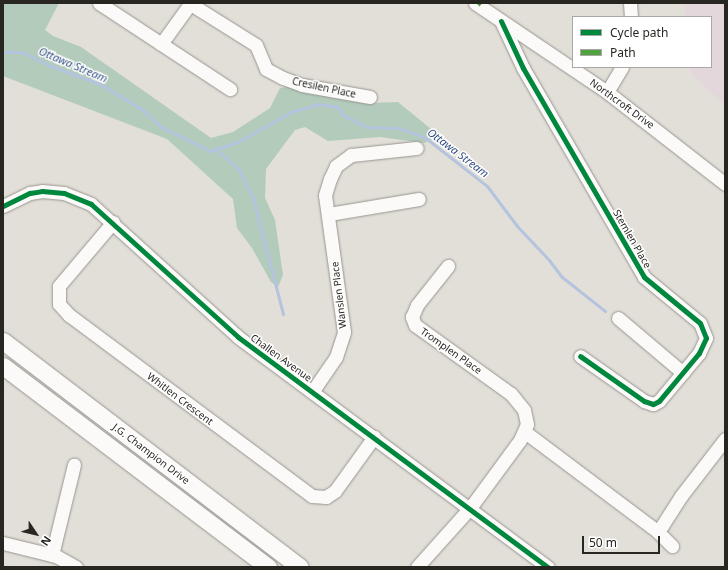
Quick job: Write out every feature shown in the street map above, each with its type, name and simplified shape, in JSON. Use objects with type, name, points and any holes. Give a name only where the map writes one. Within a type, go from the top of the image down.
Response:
[{"type":"main road","name":"J.G. Champion Drive","points":[[3,341],[300,567]]},
{"type":"main road","name":"J.G. Champion Drive","points":[[3,366],[268,567]]},
{"type":"street","points":[[99,3],[230,89]]},
{"type":"street","name":"Northcroft Drive","points":[[475,3],[607,92],[725,184]]},
{"type":"street","points":[[630,3],[631,16]]},
{"type":"street","points":[[161,44],[190,4]]},
{"type":"street","name":"Cresilen Place","points":[[190,4],[256,45],[266,69],[283,78],[302,85],[370,97]]},
{"type":"street","name":"Stemlen Place","points":[[501,20],[523,68],[644,277],[700,323],[705,331],[705,345],[659,401],[650,404],[580,356]]},
{"type":"street","points":[[607,92],[621,68]]},
{"type":"street","name":"Wanslen Place","points":[[312,392],[336,357],[344,332],[325,195],[330,179],[336,166],[343,159],[351,155],[417,148]]},
{"type":"street","name":"Challen Avenue","points":[[3,206],[30,193],[64,193],[91,204],[113,222],[238,338],[548,567]]},
{"type":"street","points":[[328,214],[419,199]]},
{"type":"street","name":"Whitlen Crescent","points":[[113,222],[59,286],[57,295],[59,304],[69,315],[312,496],[326,497],[336,491],[374,437]]},
{"type":"street","name":"Tromplen Place","points":[[448,266],[417,305],[412,317],[414,325],[511,394],[524,410],[526,416],[525,432]]},
{"type":"street","points":[[618,318],[682,372]]},
{"type":"street","points":[[417,567],[470,508],[525,432],[658,532],[672,546]]},
{"type":"street","points":[[658,532],[681,496],[725,439]]},
{"type":"street","points":[[52,555],[74,465]]},
{"type":"street","points":[[3,543],[52,555],[76,567]]},
{"type":"shaded area","points":[[684,3],[725,3],[725,105],[691,74],[690,68],[712,68],[712,16],[685,16]]},
{"type":"green space","points":[[3,3],[59,3],[45,30],[53,36],[81,47],[211,138],[233,132],[270,108],[280,88],[293,86],[371,103],[398,102],[431,129],[431,140],[424,143],[380,137],[328,141],[305,127],[295,130],[266,169],[265,198],[275,220],[283,275],[278,287],[271,282],[252,248],[237,228],[233,199],[167,139],[3,76]]},
{"type":"waterway","name":"Ottawa Stream","points":[[3,52],[22,52],[51,66],[100,84],[143,110],[161,127],[210,151],[238,142],[291,112],[319,104],[338,107],[343,115],[367,127],[400,128],[416,134],[427,139],[487,186],[517,226],[549,260],[562,277],[605,311]]},
{"type":"waterway","points":[[216,149],[239,170],[253,198],[283,314]]},
{"type":"cycle path","points":[[501,21],[523,68],[644,277],[700,323],[706,338],[699,353],[659,401],[653,404],[644,401],[580,356]]},
{"type":"cycle path","points":[[3,206],[30,193],[42,191],[64,193],[91,204],[238,337],[548,567]]}]
